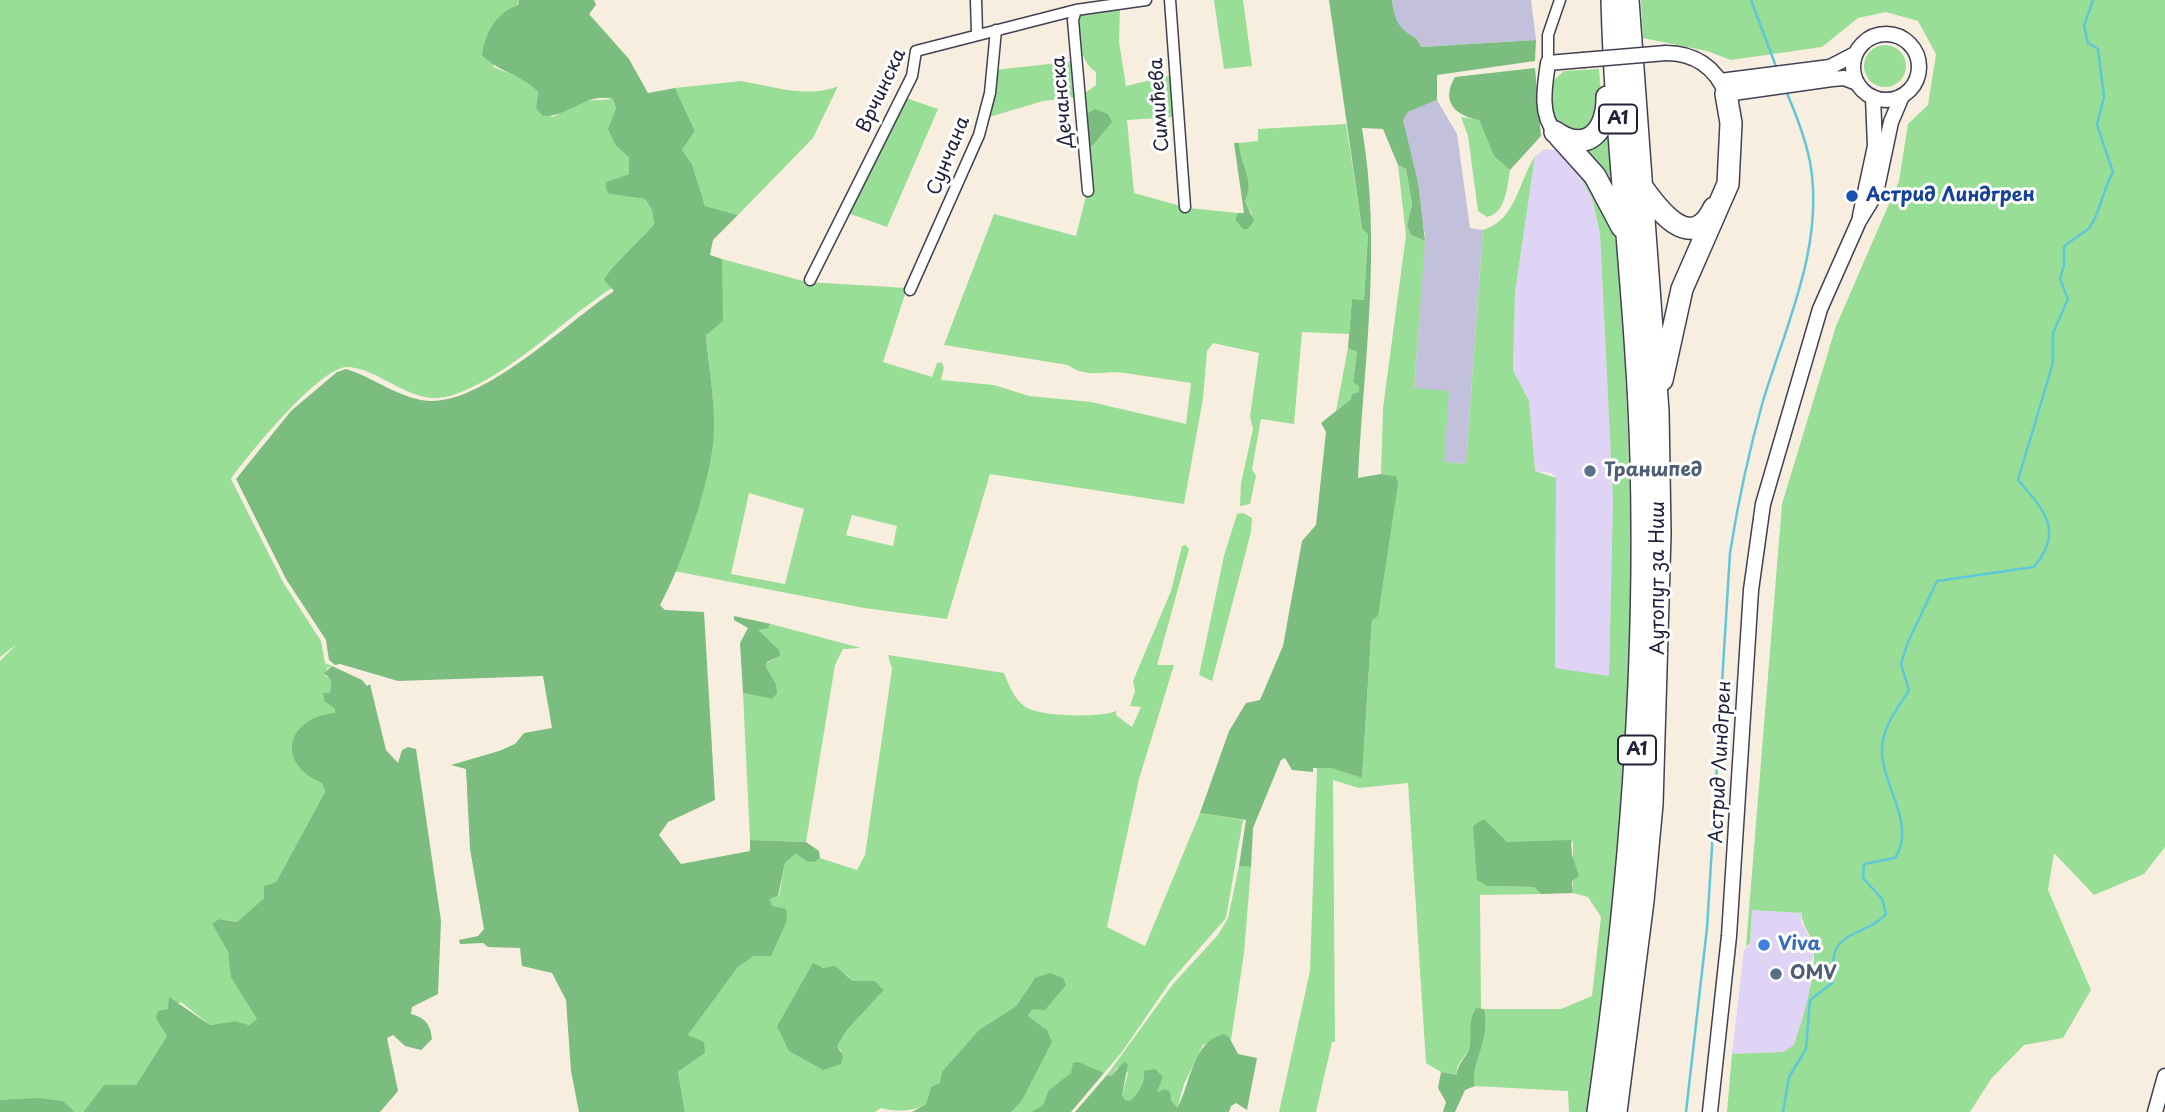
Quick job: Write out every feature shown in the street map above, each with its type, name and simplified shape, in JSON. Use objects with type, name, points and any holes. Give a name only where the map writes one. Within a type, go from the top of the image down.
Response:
[{"type":"highway","points":[[1555,132],[1565,139],[1580,141],[1590,138],[1605,123],[1610,0]]},
{"type":"highway","name":"Аутопут за Ниш","points":[[1598,1112],[1626,898],[1641,692],[1641,469],[1628,238],[1610,0]]},
{"type":"highway","name":"Аутопут за Ниш","points":[[1616,1112],[1643,901],[1652,804],[1659,648],[1658,411],[1628,0]]},
{"type":"highway","points":[[1640,184],[1672,223],[1689,227],[1705,221],[1719,193],[1724,91]]},
{"type":"highway","points":[[1658,411],[1682,289],[1728,184],[1731,123],[1724,91]]},
{"type":"highway","points":[[1555,132],[1595,176],[1628,238]]},
{"type":"street","points":[[976,0],[977,33]]},
{"type":"street","name":"Врчинска","points":[[810,280],[912,76],[916,51],[953,44],[977,33],[1076,9],[1146,0]]},
{"type":"street","name":"Симићева","points":[[1170,0],[1185,207]]},
{"type":"street","points":[[1555,132],[1549,125],[1545,108],[1548,35],[1560,0]]},
{"type":"street","name":"Дечанска","points":[[1076,9],[1073,20],[1088,191]]},
{"type":"street","name":"Сунчана","points":[[910,290],[979,135],[990,93],[996,30]]},
{"type":"street","points":[[1548,63],[1666,53],[1695,58],[1724,91],[1746,84],[1809,75],[1855,54],[1869,39],[1882,34],[1896,36],[1908,43],[1916,54],[1918,74],[1912,87],[1902,96],[1890,100],[1873,97],[1857,83],[1844,78],[1809,75]]},
{"type":"street","points":[[1855,54],[1853,72],[1857,83]]},
{"type":"street","name":"Астрид Линдгрен","points":[[1710,1112],[1729,936],[1751,590],[1763,503],[1820,309],[1859,221],[1876,193],[1894,113],[1902,96]]},
{"type":"street","name":"Астрид Линдгрен","points":[[1859,221],[1875,146],[1873,97]]},
{"type":"street","points":[[2155,1112],[2165,1076]]},
{"type":"shaded area","points":[[1392,0],[1531,0],[1536,40],[1420,47],[1416,38],[1403,32],[1394,15]]},
{"type":"shaded area","points":[[1437,100],[1457,134],[1470,228],[1483,230],[1466,464],[1444,462],[1414,389],[1425,235],[1403,120],[1408,112]]},
{"type":"shaded area","points":[[1545,149],[1557,150],[1580,175],[1592,198],[1600,234],[1613,499],[1609,676],[1555,669],[1556,478],[1551,473],[1535,471],[1529,401],[1513,370],[1515,293],[1535,156]]},
{"type":"shaded area","name":"OMV","points":[[1752,910],[1802,913],[1801,922],[1814,945],[1809,999],[1794,1045],[1783,1052],[1732,1054],[1744,950],[1750,944]]},
{"type":"green space","points":[[0,0],[519,0],[493,67],[528,81],[538,92],[536,108],[553,117],[583,101],[613,99],[616,108],[609,129],[616,146],[629,156],[629,174],[606,182],[610,194],[645,199],[652,210],[654,224],[607,275],[604,280],[612,288],[495,375],[453,395],[438,398],[412,393],[361,370],[348,367],[336,370],[321,380],[285,414],[231,479],[283,582],[321,641],[325,663],[332,666],[327,668],[325,676],[331,679],[330,693],[323,693],[324,701],[335,709],[322,783],[325,792],[276,882],[264,886],[264,898],[237,922],[220,919],[212,924],[228,952],[232,977],[257,1019],[249,1025],[235,1021],[210,1025],[181,1002],[168,1009],[167,1036],[136,1085],[104,1085],[83,1112],[75,1112],[63,1101],[0,1100],[0,661],[17,644],[0,657]]},
{"type":"green space","points":[[519,0],[594,0],[596,5],[589,14],[629,59],[648,93],[675,88],[695,131],[682,150],[692,164],[705,206],[738,215],[713,240],[710,255],[722,259],[723,321],[706,335],[714,423],[709,470],[684,551],[660,605],[665,610],[704,612],[715,800],[668,822],[659,835],[681,864],[750,851],[750,840],[806,842],[819,851],[820,858],[815,862],[806,861],[796,853],[785,863],[778,896],[770,899],[772,906],[786,909],[787,920],[771,956],[754,956],[738,967],[688,1035],[704,1042],[705,1053],[678,1072],[685,1112],[579,1112],[571,1071],[566,1000],[552,973],[522,966],[520,948],[488,947],[483,943],[460,944],[459,940],[478,936],[484,929],[470,849],[466,769],[451,765],[515,744],[524,733],[552,728],[543,676],[398,681],[340,664],[335,665],[329,660],[326,640],[286,579],[236,479],[291,411],[337,372],[346,369],[402,394],[430,401],[452,398],[501,375],[614,291],[604,280],[654,224],[652,210],[645,199],[610,194],[606,190],[606,182],[629,174],[629,157],[616,146],[608,129],[616,108],[613,99],[594,99],[552,116],[543,116],[536,108],[538,92],[532,86],[482,55],[493,25],[504,13],[518,5]]},
{"type":"green space","points":[[1214,0],[1243,0],[1252,66],[1224,69]]},
{"type":"green space","points":[[1329,0],[1392,0],[1398,23],[1416,38],[1421,47],[1536,40],[1535,61],[1437,75],[1437,100],[1408,112],[1403,120],[1418,183],[1425,241],[1411,235],[1407,226],[1412,204],[1406,169],[1398,165],[1383,129],[1362,128],[1371,216],[1371,260],[1358,478],[1381,474],[1396,476],[1398,484],[1378,616],[1372,620],[1362,778],[1331,768],[1313,768],[1313,772],[1292,770],[1285,758],[1281,760],[1253,828],[1251,867],[1239,866],[1246,820],[1200,813],[1229,731],[1246,703],[1260,700],[1283,646],[1302,541],[1316,525],[1326,432],[1321,423],[1351,399],[1352,394],[1358,393],[1359,386],[1353,382],[1357,352],[1348,348],[1352,299],[1364,300],[1368,234],[1362,229]]},
{"type":"green space","points":[[1641,0],[2165,0],[2165,847],[2144,874],[2094,895],[2054,853],[2048,890],[2091,990],[2063,1038],[2024,1045],[1991,1079],[1970,1112],[1727,1112],[1732,1054],[1783,1052],[1794,1045],[1813,973],[1814,948],[1803,923],[1802,913],[1752,910],[1750,944],[1746,946],[1782,504],[1836,326],[1899,181],[1908,124],[1928,105],[1936,54],[1918,21],[1886,12],[1858,18],[1822,47],[1731,60],[1707,51],[1643,38]]},
{"type":"green space","points":[[1120,6],[1119,42],[1126,86],[1172,75],[1174,117],[1127,120],[1134,193],[1188,208],[1238,213],[1235,220],[1243,229],[1252,214],[1245,201],[1249,186],[1239,143],[1258,141],[1258,129],[1346,124],[1362,229],[1368,234],[1364,300],[1352,299],[1349,334],[1302,332],[1294,424],[1261,419],[1252,469],[1256,476],[1250,504],[1240,506],[1241,483],[1253,429],[1250,416],[1259,353],[1213,343],[1207,351],[1203,398],[1184,504],[990,474],[947,619],[864,608],[674,571],[701,499],[712,451],[713,401],[706,334],[720,284],[722,259],[807,282],[907,288],[883,362],[932,377],[937,363],[941,362],[944,367],[941,380],[994,385],[1029,396],[1091,402],[1186,424],[1191,383],[1117,372],[1088,373],[1068,365],[944,345],[994,214],[1076,236],[1086,196],[1090,195],[1082,95],[1096,85],[1096,72],[1085,60],[1080,45],[1078,11]],"holes":[[[749,493],[804,509],[785,584],[731,574]],[[852,515],[897,526],[893,546],[846,535]]]},
{"type":"green space","points":[[1885,45],[1900,51],[1906,66],[1900,81],[1885,87],[1870,81],[1864,66],[1870,51]]},
{"type":"green space","points":[[1075,61],[1078,97],[1043,101],[986,118],[995,70]]},
{"type":"green space","points":[[1535,68],[1541,136],[1510,170],[1494,156],[1479,120],[1457,111],[1449,94],[1455,77]]},
{"type":"green space","points":[[1599,69],[1602,108],[1588,132],[1564,132],[1552,116],[1553,81],[1564,71]]},
{"type":"green space","points":[[741,81],[802,91],[827,90],[838,86],[813,138],[738,215],[705,206],[692,164],[682,150],[695,131],[675,88]]},
{"type":"green space","points":[[903,97],[938,109],[887,227],[845,212]]},
{"type":"green space","points":[[1095,109],[1108,114],[1112,122],[1092,146],[1087,146],[1083,116]]},
{"type":"green space","points":[[1461,117],[1479,120],[1494,156],[1510,170],[1502,205],[1493,215],[1487,217],[1478,211],[1468,136]]},
{"type":"green space","points":[[1611,127],[1617,196],[1580,146]]},
{"type":"green space","points":[[1234,143],[1239,143],[1248,179],[1245,201],[1254,221],[1248,229],[1243,229],[1235,220],[1238,213],[1244,213]]},
{"type":"green space","points":[[1567,154],[1603,203],[1618,252],[1623,298],[1630,480],[1629,661],[1619,842],[1600,1022],[1587,1112],[1569,1112],[1568,1091],[1475,1086],[1474,1078],[1485,1031],[1484,1009],[1561,1009],[1592,996],[1601,917],[1588,897],[1573,893],[1573,842],[1507,842],[1487,886],[1534,887],[1541,894],[1480,895],[1481,1009],[1476,1009],[1469,1049],[1457,1067],[1457,1075],[1441,1072],[1426,1063],[1408,783],[1359,788],[1333,780],[1335,1042],[1332,1042],[1316,1112],[1279,1112],[1310,971],[1317,768],[1331,768],[1362,778],[1372,620],[1396,476],[1381,474],[1383,408],[1406,235],[1398,165],[1406,169],[1412,204],[1407,226],[1411,235],[1425,241],[1414,388],[1449,391],[1444,462],[1466,464],[1483,230],[1503,218],[1535,156],[1515,293],[1513,370],[1529,401],[1535,471],[1556,478],[1555,668],[1609,676],[1613,499],[1600,234],[1592,198]]},
{"type":"green space","points":[[1348,348],[1357,352],[1353,382],[1359,385],[1358,393],[1336,411]]},
{"type":"green space","points":[[1243,513],[1252,518],[1251,532],[1212,681],[1199,675],[1224,556],[1237,514]]},
{"type":"green space","points":[[1186,545],[1189,549],[1157,665],[1174,665],[1139,779],[1107,927],[1145,946],[1200,813],[1243,820],[1226,918],[1170,982],[1122,1052],[1104,1073],[1082,1066],[1048,1091],[1043,1105],[1031,1112],[1011,1112],[1021,1102],[1047,1030],[1028,1016],[1032,1008],[1035,978],[1016,1006],[979,1030],[941,1083],[931,1087],[926,1104],[921,1107],[904,1110],[881,1108],[875,1112],[685,1112],[678,1072],[705,1053],[688,1035],[738,967],[754,956],[772,906],[770,899],[779,896],[785,863],[796,852],[815,862],[820,858],[857,870],[865,855],[892,669],[888,655],[1004,673],[1017,699],[1031,710],[1069,715],[1097,715],[1116,711],[1116,715],[1132,727],[1141,707],[1130,706],[1135,691],[1133,681],[1171,591],[1182,546]],"holes":[[[813,964],[847,975],[853,981],[875,981],[884,990],[847,1030],[837,1046],[842,1052],[777,1026]]]},
{"type":"green space","points":[[734,616],[771,624],[768,628],[758,630],[779,650],[780,656],[767,662],[766,667],[776,684],[777,693],[772,699],[743,693],[740,643],[748,628],[734,620]]},
{"type":"green space","points":[[771,624],[861,648],[843,649],[835,665],[806,842],[750,840],[743,693],[772,699],[776,684],[766,667],[767,663],[779,656],[758,630],[759,627],[770,627]]},
{"type":"green space","points":[[332,666],[362,680],[367,686],[370,684],[386,750],[398,763],[402,750],[408,747],[416,749],[441,921],[438,994],[412,1007],[411,1014],[426,1022],[432,1039],[421,1050],[405,1046],[393,1035],[387,1038],[398,1091],[380,1112],[83,1112],[104,1085],[136,1085],[167,1036],[156,1018],[158,1011],[168,1009],[169,997],[210,1025],[235,1021],[249,1025],[257,1019],[231,977],[228,952],[212,924],[219,919],[237,922],[264,898],[264,886],[276,882],[325,792],[322,783],[297,764],[292,742],[306,723],[335,713],[335,709],[324,701],[323,693],[330,693],[331,680],[324,673]]},
{"type":"green space","points":[[1484,819],[1507,842],[1571,840],[1572,855],[1579,876],[1572,881],[1573,893],[1541,894],[1534,887],[1487,886],[1477,880],[1473,826]]},
{"type":"green space","points":[[1239,866],[1251,867],[1244,953],[1231,1040],[1229,1037],[1203,1045],[1184,1084],[1177,1109],[1157,1092],[1145,1071],[1139,1091],[1130,1102],[1125,1100],[1122,1095],[1128,1073],[1117,1068],[1111,1076],[1107,1075],[1173,984],[1218,935],[1228,918]]},
{"type":"green space","points":[[813,963],[824,968],[835,966],[853,981],[875,981],[884,990],[847,1030],[837,1046],[843,1056],[841,1064],[823,1070],[789,1051],[777,1026]]},
{"type":"green space","points":[[1050,973],[1063,978],[1066,985],[1045,1010],[1032,1009],[1028,1016],[1047,1030],[1052,1042],[1021,1102],[1011,1112],[912,1112],[926,1104],[931,1087],[940,1083],[942,1072],[979,1030],[1016,1006],[1035,978]]},
{"type":"green space","points":[[1476,1008],[1484,1009],[1486,1020],[1475,1069],[1475,1086],[1465,1090],[1455,1112],[1443,1112],[1446,1102],[1438,1088],[1441,1072],[1457,1075],[1469,1049],[1470,1025]]},
{"type":"green space","points":[[1224,1034],[1229,1037],[1238,1054],[1257,1058],[1247,1110],[1236,1103],[1231,1106],[1229,1112],[1075,1112],[1107,1075],[1111,1076],[1124,1062],[1128,1064],[1122,1095],[1125,1100],[1130,1101],[1143,1084],[1144,1071],[1155,1069],[1163,1077],[1157,1092],[1165,1089],[1170,1092],[1171,1101],[1177,1108],[1198,1055],[1213,1039]]},
{"type":"green space","points":[[1078,1062],[1104,1073],[1071,1112],[1031,1112],[1043,1105],[1048,1091],[1071,1073],[1073,1063]]},
{"type":"green space","points":[[38,1098],[63,1101],[75,1112],[0,1112],[0,1100]]},
{"type":"waterway","points":[[1751,0],[1777,69]]},
{"type":"waterway","points":[[1783,1112],[1789,1077],[1806,1049],[1810,1000],[1832,983],[1836,949],[1846,938],[1874,924],[1886,914],[1882,899],[1863,878],[1864,864],[1895,858],[1901,845],[1900,818],[1883,763],[1882,749],[1888,725],[1909,690],[1901,664],[1908,642],[1937,581],[2034,567],[2048,543],[2049,532],[2043,512],[2018,480],[2053,363],[2053,333],[2068,299],[2060,279],[2064,265],[2064,247],[2091,225],[2113,172],[2097,125],[2104,97],[2098,49],[2088,43],[2084,26],[2093,0]]},
{"type":"waterway","points":[[1686,1112],[1707,928],[1730,553],[1753,439],[1801,284],[1812,223],[1810,162],[1786,91]]},
{"type":"place","name":"Астрид Линдгрен","points":[[1852,196]]},
{"type":"place","name":"Траншпед","points":[[1590,471]]},
{"type":"place","name":"Viva","points":[[1764,945]]},
{"type":"place","name":"OMV","points":[[1776,974]]}]
